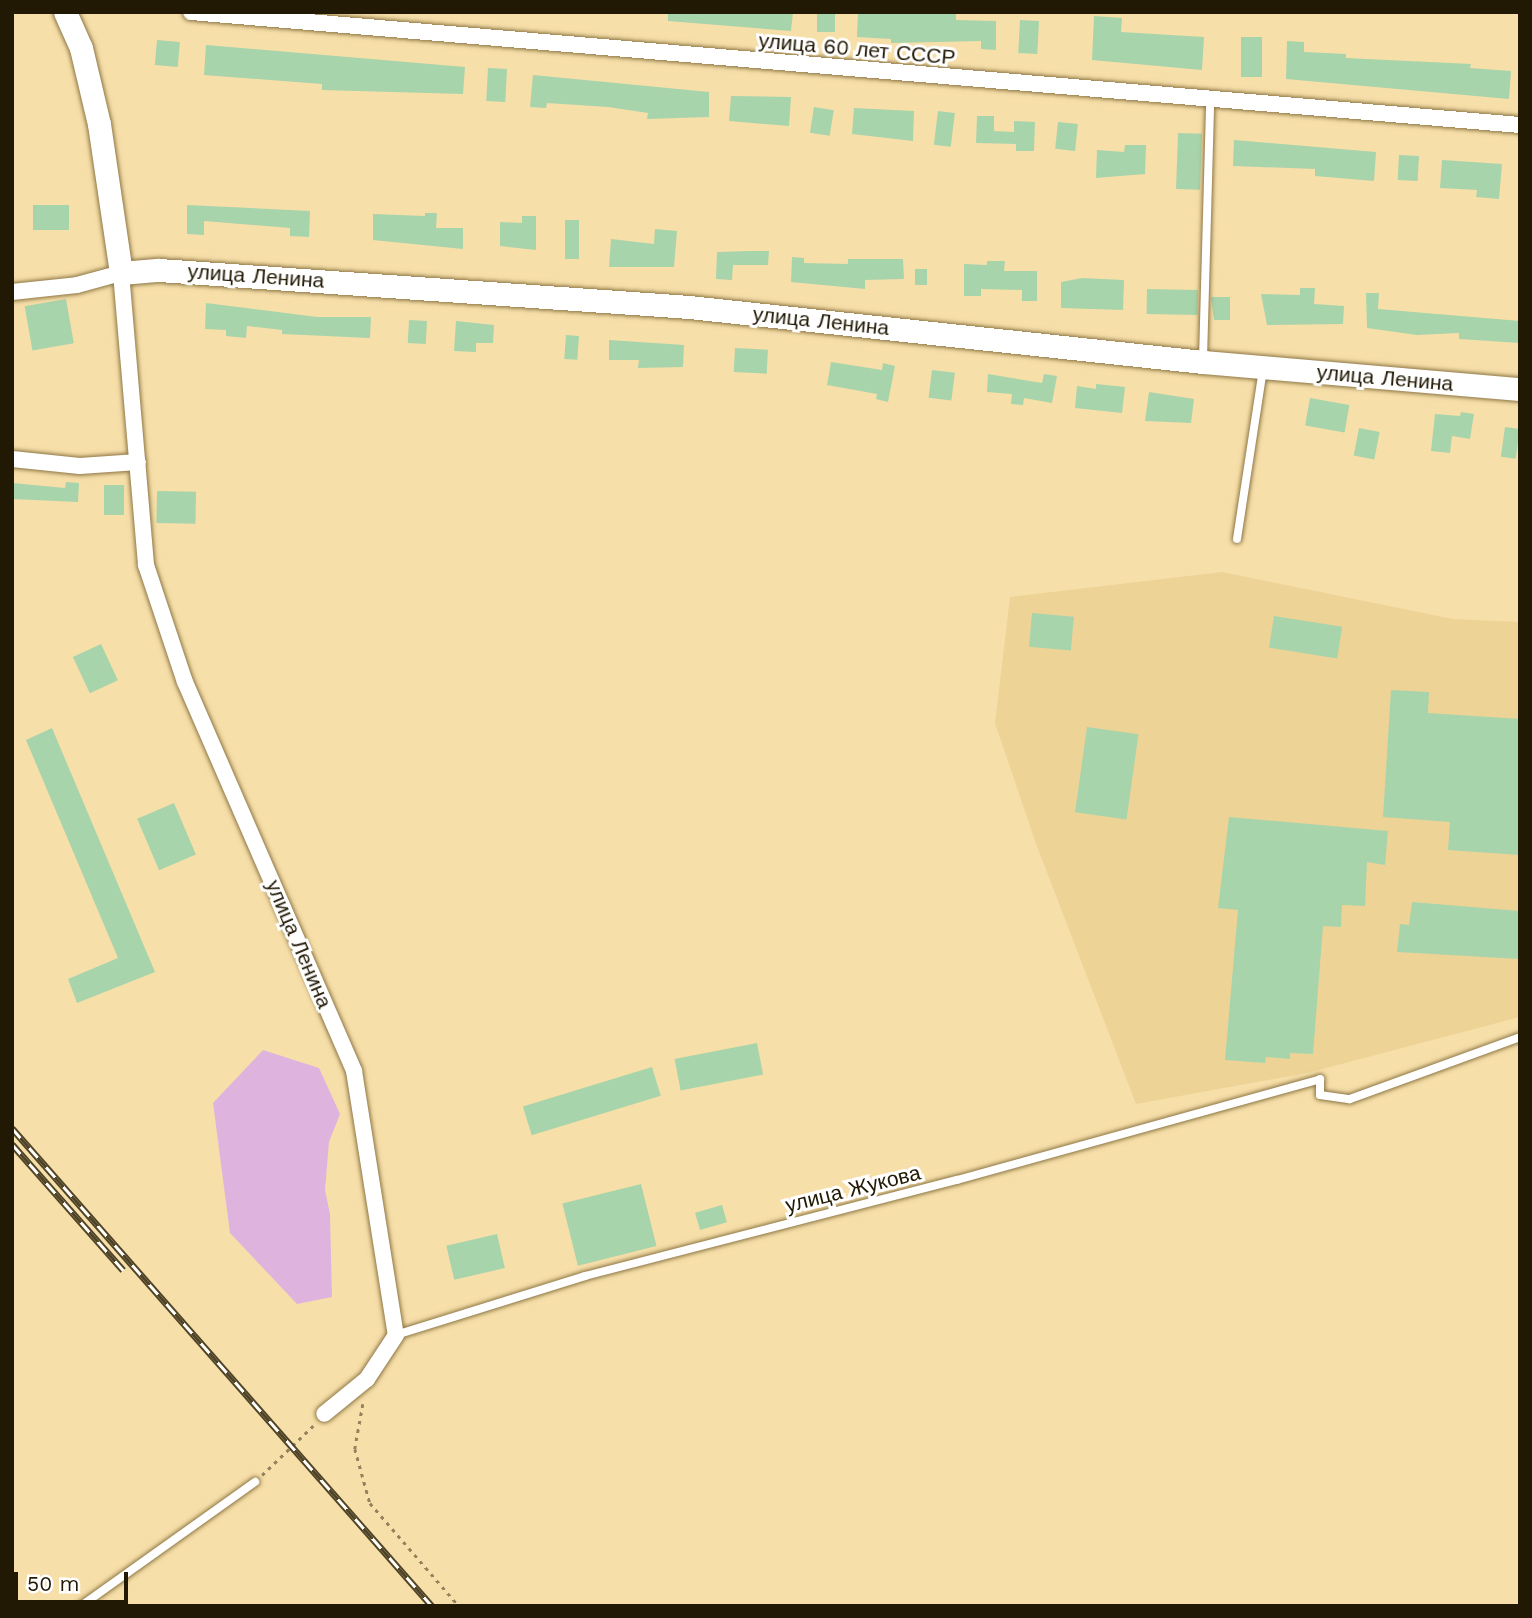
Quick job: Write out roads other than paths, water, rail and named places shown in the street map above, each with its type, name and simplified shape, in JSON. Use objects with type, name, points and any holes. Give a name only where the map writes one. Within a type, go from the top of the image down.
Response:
[{"type":"street","name":"улица Ленина","points":[[65,12],[81,48],[99,124],[121,273],[146,565],[186,682],[354,1071],[396,1335]]},
{"type":"street","name":"улица 60 лет СССР","points":[[191,12],[1210,101],[1520,125]]},
{"type":"street","name":"улица Ленина","points":[[12,292],[77,285],[121,273],[159,270],[689,307],[1203,362],[1520,389]]},
{"type":"street","points":[[12,459],[80,466],[138,462]]},
{"type":"street","points":[[324,1414],[367,1379],[396,1335]]},
{"type":"lane","points":[[1203,362],[1210,101]]},
{"type":"lane","points":[[1237,539],[1264,367]]},
{"type":"lane","name":"улица Жукова","points":[[396,1335],[584,1276],[957,1180],[1320,1079],[1320,1096],[1350,1098],[1520,1037]]},
{"type":"lane","points":[[81,1606],[255,1482]]},
{"type":"railway","points":[[12,1128],[432,1606]]},
{"type":"railway","points":[[12,1144],[123,1270]]}]
